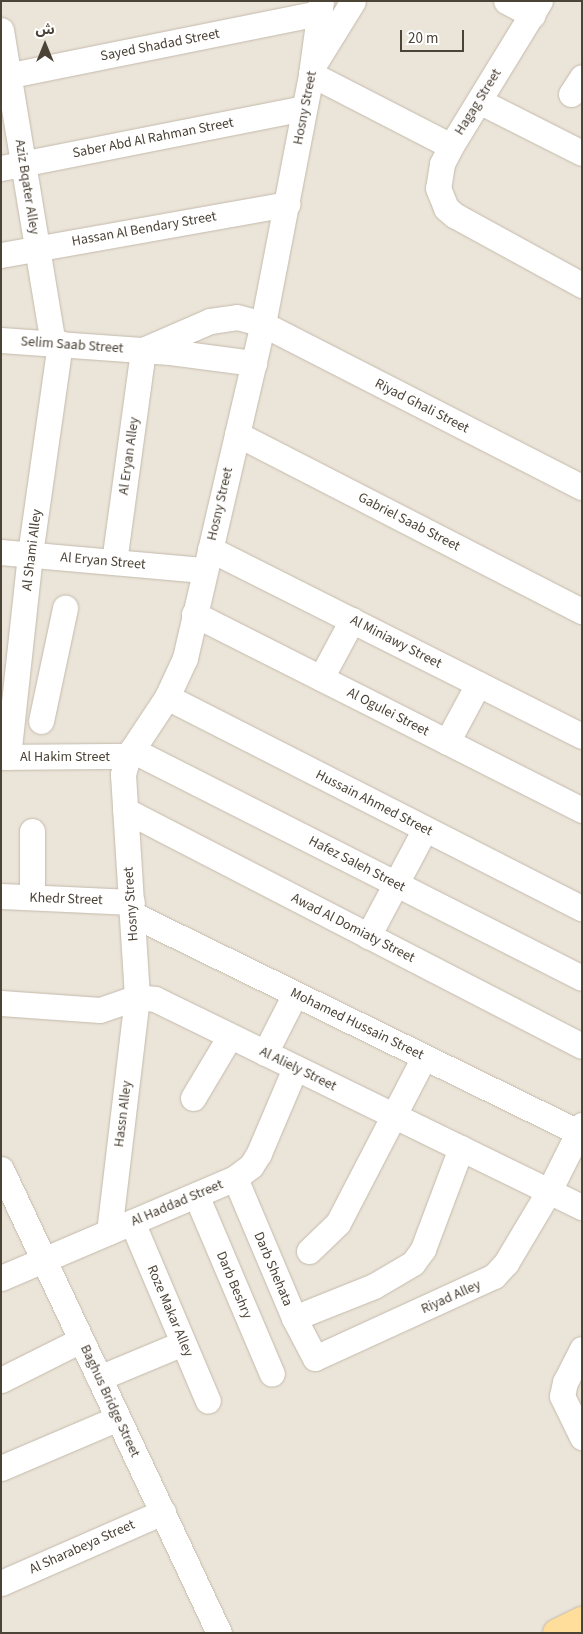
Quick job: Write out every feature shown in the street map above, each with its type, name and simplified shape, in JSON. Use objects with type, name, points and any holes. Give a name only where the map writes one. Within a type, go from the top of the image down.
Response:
[{"type":"main road","points":[[557,1633],[582,1621]]},
{"type":"street","points":[[312,70],[353,1]]},
{"type":"street","points":[[506,1],[536,8]]},
{"type":"street","name":"Hosny Street","points":[[137,997],[123,774],[130,753],[167,698],[185,658],[263,324],[312,70],[320,7]]},
{"type":"street","name":"Sayed Shadad Street","points":[[5,76],[320,7]]},
{"type":"street","name":"Hagag Street","points":[[312,70],[451,146],[536,8]]},
{"type":"street","name":"Aziz Bqater Alley","points":[[1,30],[12,165],[37,248],[56,343]]},
{"type":"street","points":[[479,101],[582,153]]},
{"type":"street","name":"Saber Abd Al Rahman Street","points":[[12,165],[304,108]]},
{"type":"street","points":[[451,146],[442,164],[438,188],[446,208],[582,285]]},
{"type":"street","name":"Hassan Al Bendary Street","points":[[1,255],[287,204]]},
{"type":"street","name":"Selim Saab Street","points":[[143,350],[210,321],[237,317],[263,324]]},
{"type":"street","name":"Riyad Ghali Street","points":[[263,324],[582,487]]},
{"type":"street","name":"Selim Saab Street","points":[[1,340],[143,350],[254,363]]},
{"type":"street","name":"Al Shami Alley","points":[[5,757],[11,648],[30,554],[56,343]]},
{"type":"street","name":"Al Eryan Alley","points":[[114,562],[143,350]]},
{"type":"street","name":"Gabriel Saab Street","points":[[237,434],[582,611]]},
{"type":"street","name":"Al Eryan Street","points":[[1,552],[114,562],[207,559]]},
{"type":"street","name":"Al Miniawy Street","points":[[207,559],[352,620],[582,736]]},
{"type":"street","points":[[41,721],[65,608]]},
{"type":"street","name":"Al Ogulei Street","points":[[194,614],[447,742],[580,804]]},
{"type":"street","points":[[321,678],[352,620]]},
{"type":"street","points":[[11,648],[56,652]]},
{"type":"street","points":[[447,742],[478,684]]},
{"type":"street","name":"Hussain Ahmed Street","points":[[167,698],[582,908]]},
{"type":"street","name":"Al Hakim Street","points":[[5,757],[130,753]]},
{"type":"street","name":"Hafez Saleh Street","points":[[130,753],[582,978]]},
{"type":"street","name":"Awad Al Domiaty Street","points":[[125,810],[582,1046]]},
{"type":"street","points":[[368,936],[425,829]]},
{"type":"street","points":[[32,831],[32,897]]},
{"type":"street","name":"Khedr Street","points":[[1,896],[32,897],[132,908]]},
{"type":"street","name":"Mohamed Hussain Street","points":[[132,908],[295,994],[581,1131]]},
{"type":"street","points":[[265,1053],[295,994]]},
{"type":"street","points":[[1,1003],[100,1010],[137,997]]},
{"type":"street","name":"Al Aliely Street","points":[[137,997],[156,999],[582,1207]]},
{"type":"street","name":"Hassn Alley","points":[[109,1232],[137,997]]},
{"type":"street","points":[[194,1098],[230,1036]]},
{"type":"street","points":[[309,1251],[338,1223],[424,1057]]},
{"type":"street","name":"Al Haddad Street","points":[[1,1278],[235,1178],[251,1166],[259,1154],[295,1068]]},
{"type":"street","name":"Riyad Alley","points":[[315,1358],[494,1276],[506,1262],[549,1191],[581,1131]]},
{"type":"street","points":[[294,1318],[374,1286],[412,1263],[423,1250],[461,1148]]},
{"type":"street","name":"Darb Shehata","points":[[235,1178],[294,1318],[315,1358]]},
{"type":"street","name":"Baghus Bridge Street","points":[[4,1183],[44,1260],[219,1633]]},
{"type":"street","name":"Darb Beshry","points":[[196,1195],[272,1374]]},
{"type":"street","name":"Roze Makar Alley","points":[[132,1222],[208,1401]]},
{"type":"street","points":[[1,1380],[81,1340]]},
{"type":"street","points":[[99,1378],[183,1343]]},
{"type":"street","points":[[582,1349],[565,1382],[562,1396],[582,1437]]},
{"type":"street","points":[[1,1468],[118,1418]]},
{"type":"street","name":"Al Sharabeya Street","points":[[1,1582],[162,1512]]},
{"type":"shaded area","points":[[1,1],[582,1],[582,1633],[1,1633]]}]
